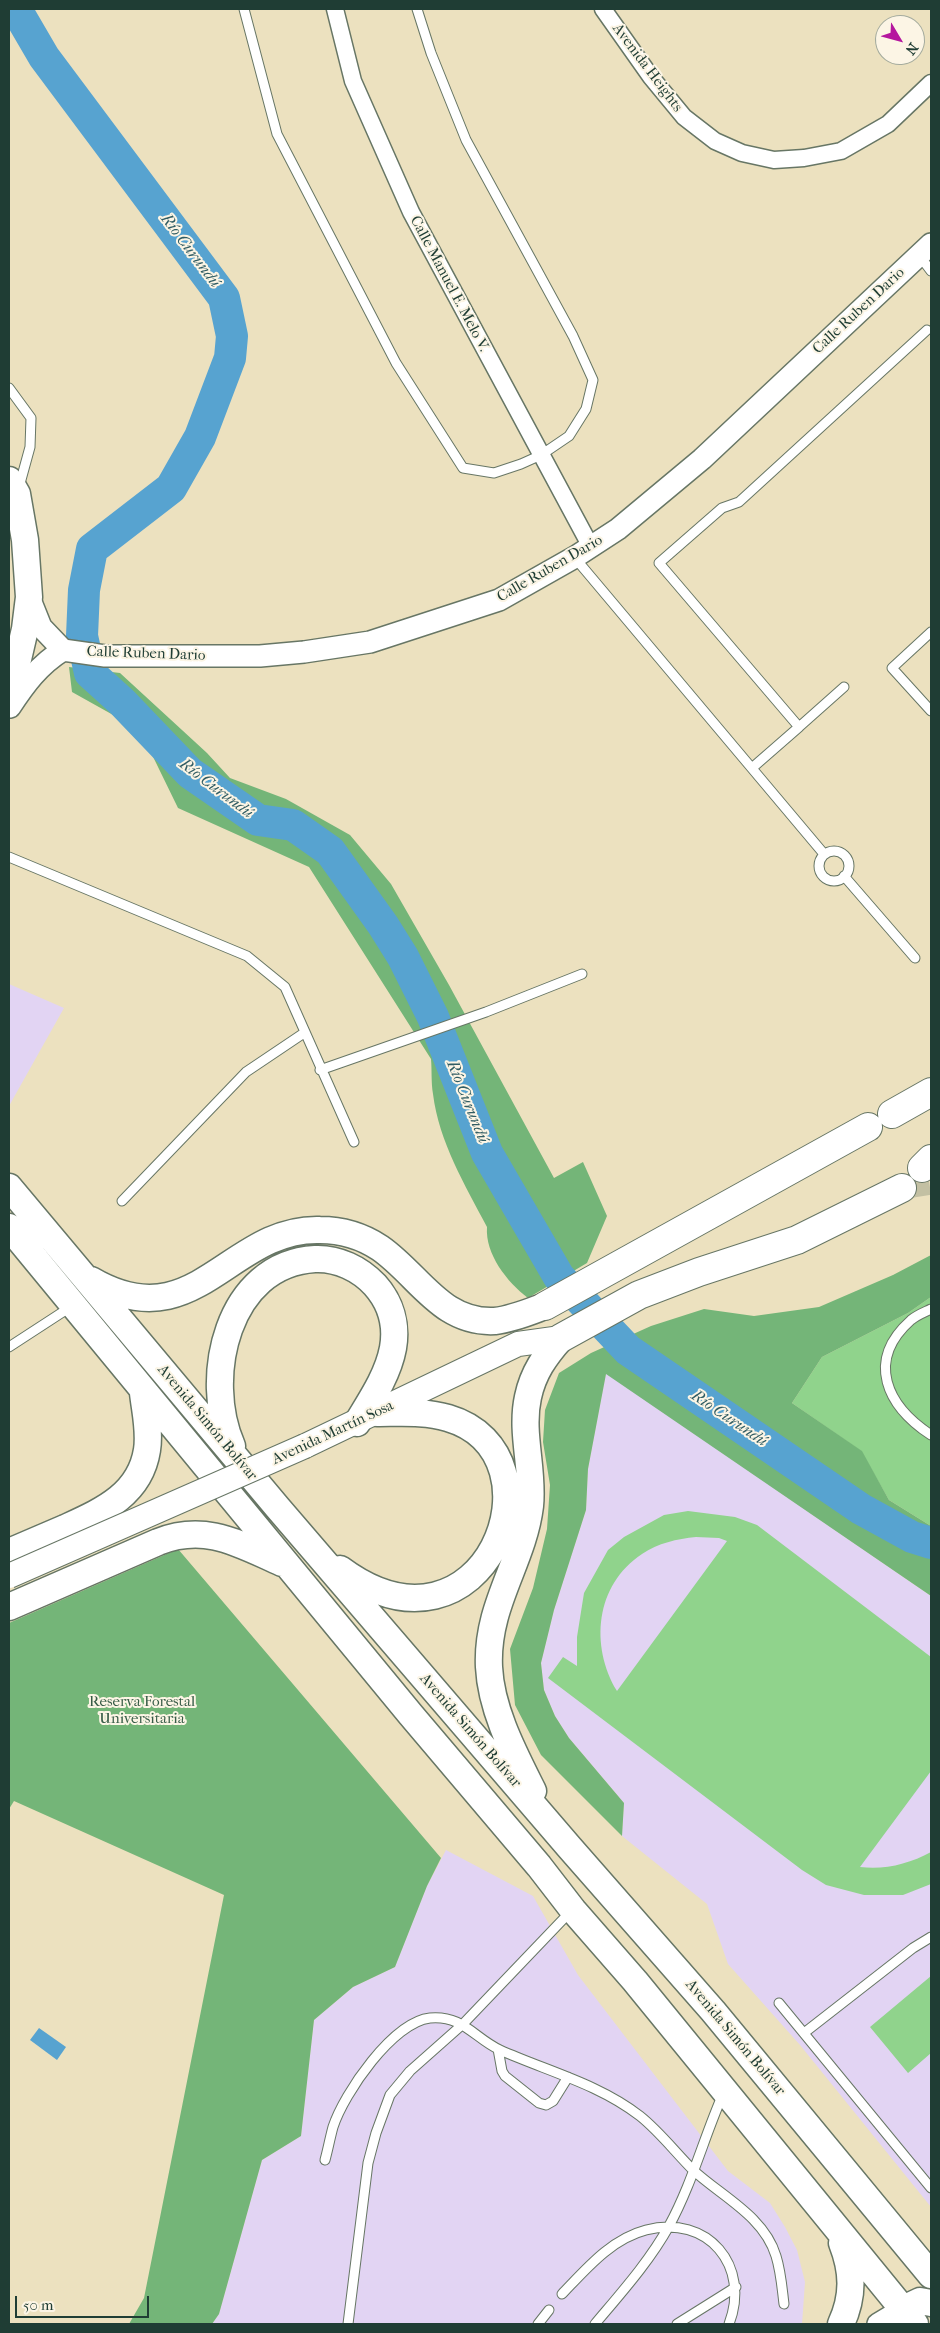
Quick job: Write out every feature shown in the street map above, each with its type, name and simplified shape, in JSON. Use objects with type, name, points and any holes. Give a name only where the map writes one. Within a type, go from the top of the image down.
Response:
[{"type":"highway","points":[[892,1114],[929,1092]]},
{"type":"highway","points":[[548,1304],[868,1127]]},
{"type":"highway","points":[[564,1337],[639,1295],[699,1272],[797,1240],[902,1188]]},
{"type":"main road","points":[[9,698],[13,657],[22,614],[25,540],[13,487]]},
{"type":"main road","name":"Avenida Simón Bolívar","points":[[9,1187],[238,1461],[570,1848],[720,2018],[931,2275]]},
{"type":"main road","name":"Avenida Simón Bolívar","points":[[9,1228],[143,1392],[539,1866],[573,1910],[635,1981],[909,2317]]},
{"type":"main road","points":[[82,1275],[118,1294],[139,1297],[164,1296],[198,1286],[250,1251],[275,1237],[298,1231],[321,1230],[352,1235],[375,1245],[396,1261],[438,1303],[463,1316],[497,1320],[516,1317],[548,1304]]},
{"type":"main road","points":[[238,1461],[224,1427],[218,1391],[219,1373],[226,1341],[239,1307],[247,1295],[269,1274],[293,1261],[319,1259],[347,1265],[368,1277],[385,1299],[390,1309],[395,1336],[390,1361],[367,1418],[420,1413],[449,1418],[474,1431],[484,1441],[499,1463],[506,1489],[504,1518],[498,1542],[484,1564],[466,1581],[436,1595],[416,1598],[394,1596],[368,1586],[316,1551]]},
{"type":"main road","name":"Avenida Martín Sosa","points":[[518,1344],[548,1304]]},
{"type":"main road","points":[[564,1337],[539,1365],[528,1397],[526,1415],[530,1508],[513,1564],[496,1609],[491,1632],[489,1668],[497,1707],[514,1751],[537,1797],[570,1848]]},
{"type":"main road","name":"Avenida Martín Sosa","points":[[9,1576],[367,1418],[518,1344],[564,1337]]},
{"type":"main road","points":[[9,1552],[95,1514],[118,1501],[133,1486],[147,1451],[147,1426],[143,1392]]},
{"type":"main road","points":[[9,1607],[158,1542],[180,1535],[203,1534],[223,1538],[289,1566]]},
{"type":"main road","points":[[839,2233],[847,2256],[852,2280],[850,2301],[842,2324]]},
{"type":"main road","points":[[909,2317],[920,2301],[931,2303]]},
{"type":"street","name":"Calle Manuel E. Melo V.","points":[[335,9],[353,81],[411,212],[541,455],[583,552]]},
{"type":"street","name":"Avenida Heights","points":[[603,9],[651,77],[684,117],[715,141],[742,153],[774,160],[804,158],[841,151],[888,124],[931,83]]},
{"type":"street","name":"Calle Ruben Dario","points":[[66,651],[105,656],[260,656],[370,642],[499,600],[583,552],[618,529],[702,460],[927,257]]},
{"type":"street","points":[[9,709],[39,668],[66,651],[41,627],[22,614]]},
{"type":"street","points":[[878,2324],[909,2317]]},
{"type":"lane","points":[[244,9],[276,134],[396,363],[463,468],[494,473],[541,455],[569,436],[586,409],[593,380],[573,336],[466,140],[431,53],[418,9]]},
{"type":"lane","points":[[800,727],[659,563],[722,508],[739,502],[927,330]]},
{"type":"lane","points":[[9,388],[30,418],[30,447],[13,487]]},
{"type":"lane","points":[[583,552],[752,768],[824,854]]},
{"type":"lane","points":[[930,708],[892,668],[931,632]]},
{"type":"lane","points":[[752,768],[844,687]]},
{"type":"lane","points":[[838,852],[845,857],[849,866],[844,876],[833,880],[824,877],[819,868],[824,854],[838,852]]},
{"type":"lane","points":[[9,857],[247,956],[284,987],[354,1142]]},
{"type":"lane","points":[[844,876],[914,958]]},
{"type":"lane","points":[[320,1070],[486,1012],[582,974]]},
{"type":"lane","points":[[122,1201],[246,1072],[304,1033]]},
{"type":"lane","points":[[9,1347],[72,1306]]},
{"type":"lane","points":[[931,1308],[911,1320],[894,1341],[884,1363],[888,1386],[897,1406],[931,1434]]},
{"type":"lane","points":[[348,2324],[368,2163],[376,2133],[390,2095],[410,2071],[464,2024],[573,1910]]},
{"type":"lane","points":[[804,2033],[913,1948],[931,1938]]},
{"type":"lane","points":[[779,2003],[931,2188]]},
{"type":"lane","points":[[325,2160],[333,2126],[343,2106],[358,2080],[395,2035],[411,2023],[430,2018],[452,2020],[464,2024],[498,2049],[582,2082],[640,2115],[667,2140],[694,2170],[745,2212],[764,2232],[776,2254],[782,2278],[784,2304]]},
{"type":"lane","points":[[498,2049],[502,2071],[505,2076],[539,2104],[546,2106],[553,2101],[568,2077]]},
{"type":"lane","points":[[595,2324],[640,2269],[669,2226],[694,2170],[724,2091]]},
{"type":"lane","points":[[562,2294],[592,2262],[618,2242],[644,2230],[669,2226],[697,2233],[714,2244],[725,2255],[736,2287],[735,2308],[729,2324]]},
{"type":"lane","points":[[677,2324],[736,2287]]},
{"type":"lane","points":[[538,2324],[548,2310]]},
{"type":"shaded area","points":[[9,984],[64,1008],[9,1106]]},
{"type":"shaded area","points":[[606,1373],[931,1596],[931,2207],[800,2045],[728,1964],[707,1904],[622,1836],[624,1803],[569,1738],[555,1716],[544,1690],[541,1663],[554,1610],[586,1510],[588,1469]]},
{"type":"shaded area","points":[[446,1850],[533,1896],[578,1975],[728,2171],[770,2203],[797,2250],[805,2282],[802,2324],[212,2324],[219,2314],[262,2160],[301,2136],[314,2020],[353,1987],[395,1967],[427,1886]]},
{"type":"green space","points":[[69,667],[120,673],[207,753],[230,778],[286,799],[350,835],[391,884],[449,985],[554,1178],[583,1162],[607,1216],[587,1263],[528,1298],[505,1276],[490,1247],[487,1227],[454,1163],[441,1129],[432,1090],[431,1059],[309,867],[178,808],[140,730],[72,692]]},
{"type":"green space","points":[[931,1255],[931,1297],[908,1313],[822,1357],[792,1403],[862,1451],[889,1500],[931,1526],[931,1596],[606,1374],[588,1469],[586,1510],[554,1610],[541,1663],[544,1690],[555,1716],[569,1738],[624,1803],[622,1836],[541,1755],[515,1705],[510,1649],[533,1588],[547,1529],[550,1485],[543,1442],[545,1410],[559,1373],[591,1353],[651,1326],[704,1309],[754,1316],[819,1307],[893,1275]]},
{"type":"green space","points":[[931,1297],[931,1526],[889,1500],[861,1451],[792,1403],[822,1357],[908,1313]]},
{"type":"green space","points":[[688,1511],[735,1517],[757,1525],[931,1657],[931,1771],[860,1867],[879,1868],[897,1865],[931,1852],[931,1884],[903,1895],[864,1895],[826,1885],[802,1870],[548,1678],[563,1657],[577,1666],[577,1637],[584,1593],[608,1550],[624,1537],[664,1515]],"holes":[[[696,1537],[719,1538],[727,1541],[617,1691],[608,1673],[603,1655],[601,1636],[602,1617],[606,1599],[614,1582],[626,1567],[642,1554],[655,1547],[668,1542]]]},
{"type":"green space","name":"Reserva Forestal Universitaria","points":[[178,1549],[441,1858],[427,1886],[395,1967],[353,1987],[314,2020],[301,2136],[262,2160],[219,2314],[212,2324],[129,2324],[144,2298],[224,1895],[14,1801],[9,1809],[9,1623]]},
{"type":"green space","points":[[931,1976],[931,2053],[908,2073],[870,2027]]},
{"type":"water","points":[[39,2028],[66,2047],[57,2060],[30,2040]]},
{"type":"waterway","name":"Río Curundú","points":[[16,9],[44,57],[224,298],[232,336],[230,358],[200,437],[171,488],[92,549],[84,590],[82,636],[90,673],[122,702],[190,773],[258,820],[293,825],[330,851],[383,925],[403,957],[433,1017],[487,1153],[559,1277],[628,1350],[861,1509],[912,1537],[931,1543]]},
{"type":"tunnel","points":[[910,1184],[929,1181]]}]
